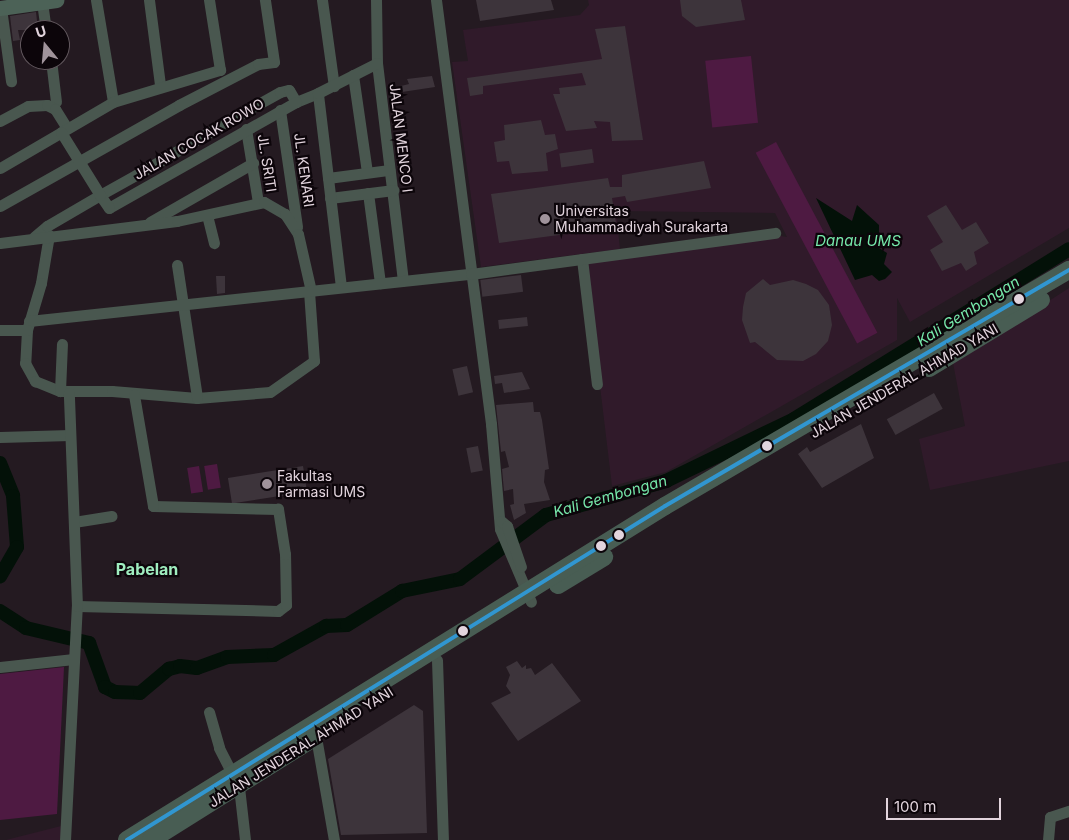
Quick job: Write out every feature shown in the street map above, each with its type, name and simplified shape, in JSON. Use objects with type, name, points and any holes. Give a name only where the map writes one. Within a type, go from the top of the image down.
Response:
[{"type":"highway","name":"JALAN JENDERAL AHMAD YANI","points":[[1010,313],[1069,270]]},
{"type":"highway","name":"JALAN JENDERAL AHMAD YANI","points":[[308,737],[527,590],[740,461],[1069,282]]},
{"type":"highway","name":"JALAN JENDERAL AHMAD YANI","points":[[127,840],[235,781],[437,660],[527,590]]},
{"type":"highway","name":"JALAN JENDERAL AHMAD YANI","points":[[150,840],[235,781]]},
{"type":"main road","points":[[1,8],[20,3],[49,1]]},
{"type":"street","points":[[96,0],[113,102]]},
{"type":"street","points":[[149,0],[160,86]]},
{"type":"street","points":[[0,168],[113,102],[160,86],[220,70],[209,0]]},
{"type":"street","points":[[0,206],[250,69],[274,62],[265,0]]},
{"type":"street","points":[[322,0],[334,86]]},
{"type":"street","name":"JALAN MENCO I","points":[[376,0],[377,63],[403,280]]},
{"type":"street","points":[[436,0],[507,539],[527,590]]},
{"type":"street","points":[[47,20],[49,1]]},
{"type":"street","points":[[1,8],[11,81]]},
{"type":"street","points":[[34,237],[100,195],[280,92],[287,89],[294,97],[318,93],[377,63]]},
{"type":"street","points":[[52,70],[56,102]]},
{"type":"street","points":[[352,76],[367,172]]},
{"type":"street","points":[[318,93],[341,287]]},
{"type":"street","name":"JALAN COCAK ROWO","points":[[100,195],[108,208],[280,110],[294,97]]},
{"type":"street","points":[[0,121],[28,106],[47,105],[56,109],[79,162],[100,195]]},
{"type":"street","name":"JL. KENARI","points":[[197,398],[266,394],[312,364],[315,356],[310,291],[298,234],[280,110]]},
{"type":"street","name":"JL. SRITI","points":[[246,129],[258,202]]},
{"type":"street","points":[[175,152],[183,165]]},
{"type":"street","points":[[144,226],[253,163]]},
{"type":"street","points":[[328,178],[390,170]]},
{"type":"street","points":[[330,198],[393,190]]},
{"type":"street","points":[[368,193],[380,283]]},
{"type":"street","points":[[0,243],[49,235],[144,226],[207,215],[258,202],[280,209],[298,234]]},
{"type":"street","points":[[207,215],[214,243]]},
{"type":"street","points":[[0,330],[341,287],[471,274],[775,233]]},
{"type":"street","points":[[49,235],[43,275],[28,325],[25,363],[29,374],[39,384],[64,392],[112,390],[134,395],[197,398],[185,306],[177,265]]},
{"type":"street","points":[[582,259],[597,384]]},
{"type":"street","points":[[62,344],[64,392],[70,435],[77,606],[65,840]]},
{"type":"street","points":[[77,606],[278,611],[286,607],[280,511],[271,507],[154,508],[134,395]]},
{"type":"street","points":[[0,436],[70,435]]},
{"type":"street","points":[[74,522],[112,516]]},
{"type":"street","points":[[0,667],[75,654]]},
{"type":"street","points":[[437,660],[443,840]]},
{"type":"street","points":[[209,712],[235,781],[245,840]]},
{"type":"street","points":[[308,737],[334,840]]},
{"type":"street","points":[[1048,840],[1050,818],[1069,811]]},
{"type":"shaded area","points":[[588,0],[1069,0],[1069,228],[910,322],[897,298],[897,340],[666,472],[612,486],[585,261],[775,235],[787,237],[775,213],[616,211],[620,249],[481,267],[452,62],[468,61],[463,30],[580,15],[589,5]]},
{"type":"shaded area","points":[[751,56],[758,123],[712,127],[705,61]]},
{"type":"shaded area","points":[[776,142],[877,333],[857,344],[756,153]]},
{"type":"shaded area","points":[[1069,288],[1069,461],[930,490],[919,439],[965,426],[953,363]]},
{"type":"shaded area","points":[[217,464],[221,488],[208,490],[204,466]]},
{"type":"shaded area","points":[[199,466],[203,492],[191,494],[187,468]]},
{"type":"shaded area","points":[[64,667],[57,814],[0,820],[0,674]]},
{"type":"shaded area","points":[[61,826],[62,840],[6,840]]},
{"type":"water","name":"Danau UMS","points":[[816,198],[852,221],[857,205],[879,225],[879,248],[887,253],[884,264],[892,272],[885,279],[879,281],[872,275],[855,280]]},
{"type":"building","points":[[476,0],[551,0],[554,10],[480,21]]},
{"type":"building","points":[[680,0],[741,0],[745,20],[696,27],[682,16]]},
{"type":"building","points":[[36,12],[37,20],[20,20],[20,30],[18,30],[20,40],[13,41],[10,16]]},
{"type":"building","points":[[625,26],[643,140],[612,141],[610,122],[594,121],[597,128],[566,131],[553,94],[560,94],[559,88],[586,85],[582,73],[483,86],[483,94],[470,96],[467,78],[602,59],[595,29]]},
{"type":"building","points":[[432,76],[435,87],[402,92],[401,86],[409,84],[407,79]]},
{"type":"building","points":[[541,120],[545,135],[555,134],[558,149],[546,153],[548,171],[512,174],[509,161],[497,162],[494,142],[505,140],[504,125]]},
{"type":"building","points":[[592,149],[594,163],[561,167],[559,154]]},
{"type":"building","points":[[704,161],[711,188],[627,202],[625,196],[612,198],[616,223],[603,224],[604,229],[499,243],[491,194],[608,178],[610,187],[622,187],[622,175]]},
{"type":"building","points":[[946,205],[962,230],[976,222],[989,243],[974,252],[977,264],[966,271],[961,263],[942,271],[930,250],[943,242],[927,216]]},
{"type":"building","points":[[521,275],[523,292],[482,297],[480,280]]},
{"type":"building","points":[[216,276],[225,276],[225,293],[217,294]]},
{"type":"building","points":[[763,279],[770,285],[793,280],[806,284],[818,290],[829,305],[832,325],[828,341],[816,354],[803,361],[777,360],[755,342],[750,343],[742,320],[743,307],[746,293]]},
{"type":"building","points":[[527,317],[528,326],[499,329],[498,320]]},
{"type":"building","points":[[467,366],[473,392],[458,396],[452,369]]},
{"type":"building","points":[[522,372],[530,389],[504,393],[502,383],[495,384],[494,376]]},
{"type":"building","points":[[934,393],[943,409],[895,435],[887,419]]},
{"type":"building","points":[[533,402],[534,412],[540,412],[542,420],[549,469],[545,470],[544,482],[550,500],[524,504],[526,513],[514,520],[510,505],[514,504],[513,489],[504,491],[502,469],[509,467],[505,451],[501,452],[496,405]]},
{"type":"building","points":[[861,424],[874,458],[822,488],[798,454],[807,447],[810,452]]},
{"type":"building","points":[[478,446],[483,471],[471,473],[466,448]]},
{"type":"building","name":"Fakultas Farmasi UMS","points":[[303,466],[307,492],[232,504],[228,478]]},
{"type":"building","points":[[517,661],[522,668],[526,665],[526,669],[531,668],[535,675],[552,663],[581,701],[518,741],[491,703],[511,693],[506,686],[510,675],[506,667]]},
{"type":"building","points":[[414,705],[423,711],[427,833],[341,835],[328,759]]},
{"type":"waterway","name":"Kali Gembongan","points":[[0,611],[26,628],[89,643],[105,687],[115,692],[140,693],[169,669],[180,666],[197,668],[227,657],[274,655],[326,626],[347,625],[402,591],[460,579],[546,515],[666,481],[794,419],[1069,249]]},
{"type":"waterway","name":"Kali Gembongan","points":[[0,463],[13,496],[17,547],[0,576]]},
{"type":"transit line","points":[[127,840],[665,506],[1069,270]]},
{"type":"place","name":"Universitas Muhammadiyah Surakarta","points":[[545,219]]},
{"type":"place","name":"Fakultas Farmasi UMS","points":[[267,484]]},
{"type":"district","name":"Pabelan","points":[[147,569]]}]
